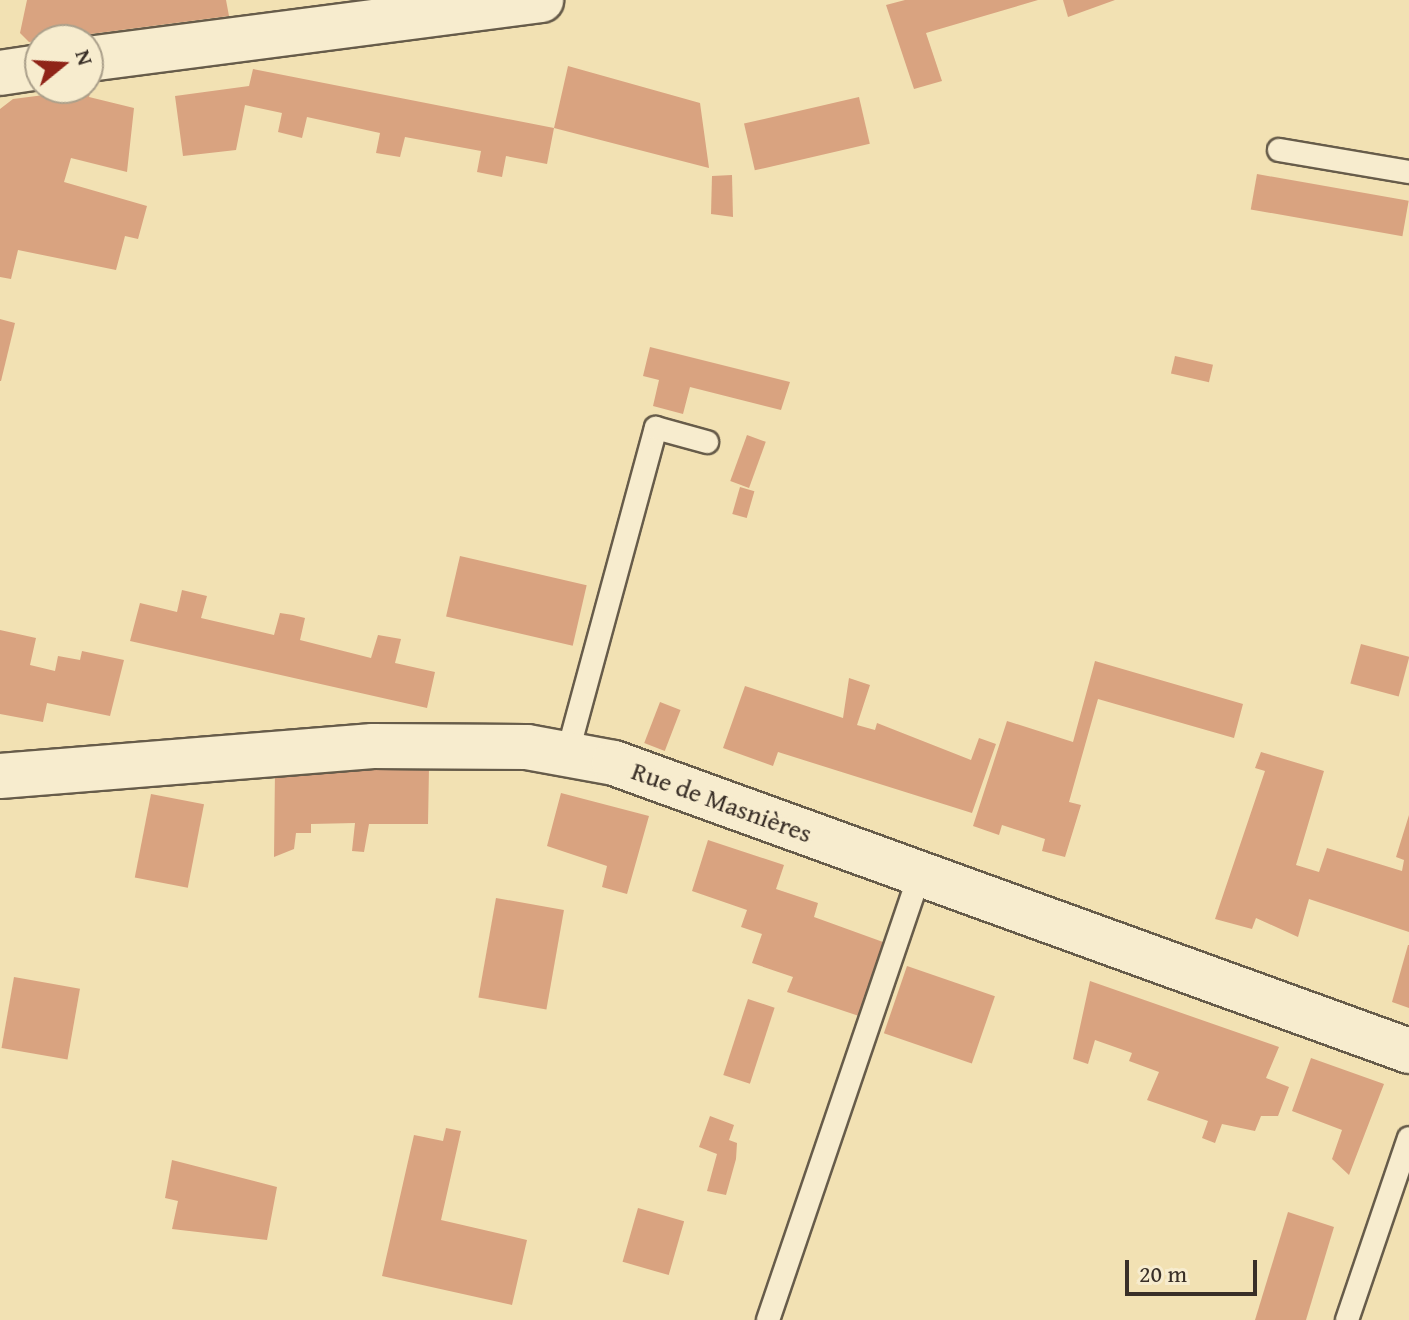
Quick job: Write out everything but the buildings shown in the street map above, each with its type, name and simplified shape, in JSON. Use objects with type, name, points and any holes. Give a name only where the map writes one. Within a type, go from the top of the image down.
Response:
[{"type":"street","points":[[104,57],[541,0]]},
{"type":"street","points":[[0,73],[24,69]]},
{"type":"street","name":"Rue de Masnières","points":[[0,776],[373,746],[527,747],[614,763],[1409,1051]]},
{"type":"lane","points":[[1279,150],[1409,172]]},
{"type":"lane","points":[[567,755],[656,428],[707,442]]},
{"type":"lane","points":[[768,1320],[920,874]]},
{"type":"lane","points":[[1347,1320],[1409,1138]]}]
